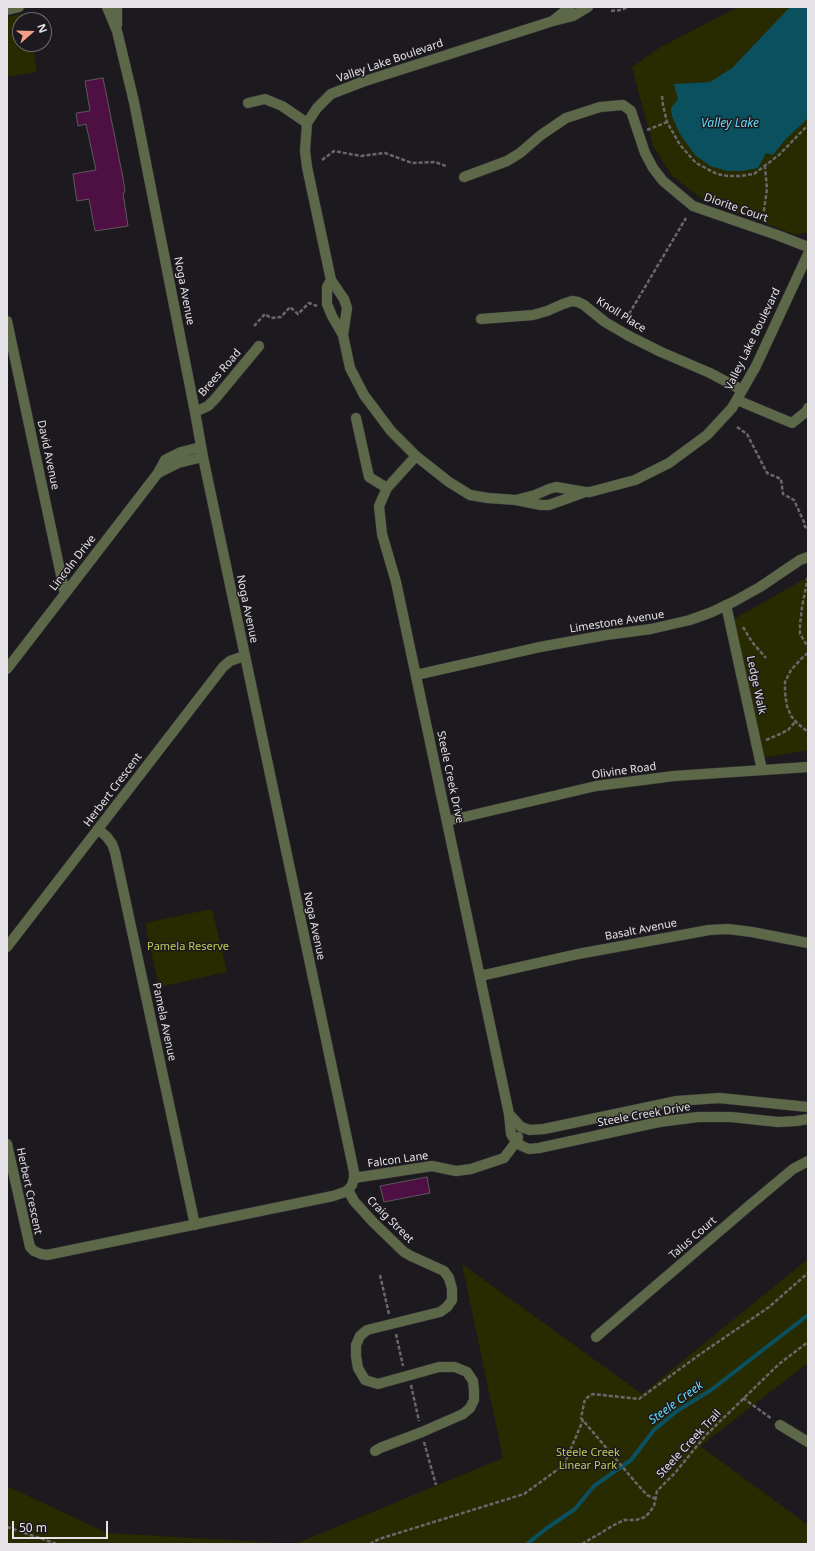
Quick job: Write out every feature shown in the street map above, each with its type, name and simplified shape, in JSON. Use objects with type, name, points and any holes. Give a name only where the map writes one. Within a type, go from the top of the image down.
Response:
[{"type":"street","points":[[7,10],[19,7]]},
{"type":"street","name":"Noga Avenue","points":[[107,7],[117,31],[134,102],[196,412],[202,452],[354,1172],[354,1178]]},
{"type":"street","name":"Noga Avenue","points":[[117,7],[117,31]]},
{"type":"street","name":"Valley Lake Boulevard","points":[[553,21],[570,7]]},
{"type":"street","name":"Valley Lake Boulevard","points":[[343,334],[347,308],[344,300],[331,280],[307,167],[305,151],[307,122],[317,108],[330,94],[362,82],[573,16],[588,7]]},
{"type":"street","points":[[248,103],[265,99],[282,106],[307,122]]},
{"type":"street","name":"Diorite Court","points":[[464,176],[507,161],[566,118],[600,107],[623,105],[631,111],[645,153],[653,168],[664,181],[693,206],[777,235],[808,248]]},
{"type":"street","name":"Valley Lake Boulevard","points":[[331,280],[327,287],[327,304],[332,316],[343,334],[350,368],[364,395],[391,431],[416,456],[448,482],[470,495],[549,505],[584,492],[635,480],[669,463],[707,435],[732,408],[756,366],[808,254]]},
{"type":"street","name":"Knoll Place","points":[[481,319],[532,315],[572,301],[578,302],[605,322],[629,336],[661,352],[710,373],[742,390]]},
{"type":"street","name":"David Avenue","points":[[7,321],[65,594]]},
{"type":"street","name":"Brees Road","points":[[196,412],[208,406],[215,399],[259,346]]},
{"type":"street","points":[[737,400],[792,423],[807,411],[808,408]]},
{"type":"street","points":[[356,418],[369,476],[387,488]]},
{"type":"street","name":"Lincoln Drive","points":[[7,669],[158,472],[165,460],[180,452],[202,452]]},
{"type":"street","name":"Steele Creek Drive","points":[[416,456],[387,488],[379,506],[382,534],[396,582],[416,675],[509,1114],[511,1134],[516,1142],[530,1149],[659,1122],[698,1117],[731,1117],[778,1122],[808,1119]]},
{"type":"street","name":"Valley Lake Boulevard","points":[[516,500],[556,487],[584,492]]},
{"type":"street","name":"Limestone Avenue","points":[[416,675],[540,647],[672,625],[701,616],[726,605],[760,587],[800,560],[808,557]]},
{"type":"street","name":"Ledge Walk","points":[[726,605],[762,770]]},
{"type":"street","name":"Herbert Crescent","points":[[7,947],[99,830],[223,667],[230,661],[244,656]]},
{"type":"street","name":"Olivine Road","points":[[447,821],[596,786],[674,776],[808,767]]},
{"type":"street","name":"Pamela Avenue","points":[[99,830],[107,837],[115,852],[195,1225]]},
{"type":"street","name":"Basalt Avenue","points":[[480,976],[578,954],[709,930],[728,929],[752,932],[808,943]]},
{"type":"street","name":"Steele Creek Drive","points":[[521,1127],[530,1130],[544,1129],[677,1101],[719,1098],[808,1107]]},
{"type":"street","points":[[509,1114],[521,1127]]},
{"type":"street","name":"Falcon Lane","points":[[354,1178],[432,1166],[456,1171],[472,1169],[504,1158],[516,1142],[521,1127]]},
{"type":"street","name":"Herbert Crescent","points":[[7,1144],[30,1247],[34,1251],[46,1255],[195,1225]]},
{"type":"street","name":"Talus Court","points":[[596,1336],[793,1169],[808,1161]]},
{"type":"street","points":[[195,1225],[333,1196],[348,1190],[352,1185],[354,1178]]},
{"type":"street","name":"Craig Street","points":[[348,1190],[354,1201],[363,1212],[404,1252],[444,1272],[449,1278],[452,1289],[452,1300],[447,1307],[440,1312],[368,1330],[360,1336],[356,1345],[356,1356],[358,1368],[365,1380],[378,1384],[439,1367],[455,1367],[467,1372],[473,1381],[474,1390],[474,1400],[470,1408],[462,1414],[375,1451]]},
{"type":"street","points":[[780,1425],[808,1442]]},
{"type":"path","points":[[610,11],[621,10],[628,7]]},
{"type":"path","points":[[662,96],[667,122],[673,135],[688,156],[706,169],[723,175],[740,176],[754,174],[779,155],[808,125]]},
{"type":"path","points":[[644,132],[667,122]]},
{"type":"path","points":[[322,160],[334,151],[361,156],[385,153],[412,162],[435,162],[446,166]]},
{"type":"path","points":[[763,217],[767,189],[764,167]]},
{"type":"path","points":[[626,319],[686,218]]},
{"type":"path","points":[[254,326],[265,314],[271,318],[281,318],[290,307],[298,314],[309,303],[316,306]]},
{"type":"path","points":[[737,428],[747,434],[767,473],[781,479],[783,494],[794,500],[804,522],[804,527],[808,528]]},
{"type":"path","points":[[808,577],[800,625],[800,634],[808,647]]},
{"type":"path","points":[[742,624],[752,642],[766,658]]},
{"type":"path","points":[[808,653],[791,670],[786,682],[787,706],[796,721],[808,732]]},
{"type":"path","points":[[756,740],[765,740],[780,734],[788,730],[796,721]]},
{"type":"path","points":[[656,1500],[647,1495],[581,1418],[585,1399],[593,1394],[639,1399],[699,1355],[769,1307],[808,1273]]},
{"type":"path","points":[[380,1275],[390,1318]]},
{"type":"path","points":[[395,1329],[404,1370]]},
{"type":"path","name":"Steele Creek Trail","points":[[582,1544],[624,1520],[636,1520],[645,1517],[654,1506],[657,1491],[662,1484],[675,1473],[706,1435],[779,1364],[808,1342]]},
{"type":"path","points":[[410,1383],[420,1426]]},
{"type":"path","points":[[743,1398],[780,1425]]},
{"type":"path","points":[[370,1544],[379,1539],[524,1494],[564,1465],[583,1420]]},
{"type":"path","points":[[424,1439],[436,1486]]},
{"type":"path","points":[[7,1527],[58,1544]]},
{"type":"green space","points":[[738,7],[808,7],[808,232],[796,235],[704,200],[672,176],[653,146],[632,67],[659,48]]},
{"type":"green space","points":[[12,16],[12,52],[33,52],[37,72],[7,77],[7,17]]},
{"type":"green space","points":[[808,577],[808,750],[758,759],[727,623]]},
{"type":"green space","name":"Pamela Reserve","points":[[212,909],[227,972],[159,987],[145,923]]},
{"type":"green space","name":"Steele Creek Linear Park","points":[[808,1259],[808,1363],[700,1446],[808,1525],[808,1544],[295,1544],[503,1458],[462,1264],[642,1394]]},
{"type":"green space","points":[[7,1486],[107,1533],[295,1544],[7,1544]]},
{"type":"water","name":"Valley Lake","points":[[790,7],[808,7],[808,118],[784,141],[773,155],[766,153],[758,168],[742,171],[727,171],[710,166],[695,155],[680,134],[672,116],[671,108],[678,99],[674,84],[710,82],[732,68]]},
{"type":"building","points":[[103,78],[123,178],[125,192],[123,193],[128,226],[95,231],[89,199],[77,201],[75,189],[73,174],[96,170],[86,124],[78,126],[76,113],[90,111],[85,81]]},
{"type":"building","points":[[427,1177],[430,1193],[384,1202],[380,1186]]},
{"type":"waterway","name":"Steele Creek","points":[[527,1544],[575,1509],[594,1486],[631,1460],[654,1430],[677,1411],[711,1390],[808,1315]]}]
